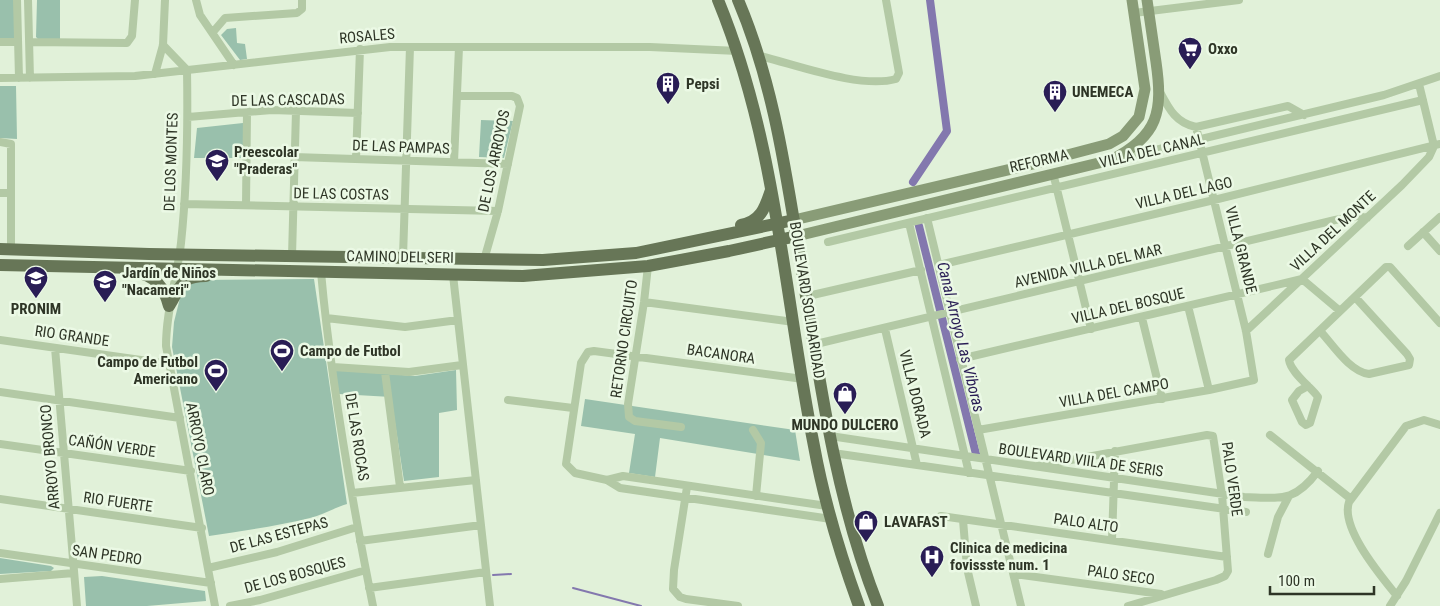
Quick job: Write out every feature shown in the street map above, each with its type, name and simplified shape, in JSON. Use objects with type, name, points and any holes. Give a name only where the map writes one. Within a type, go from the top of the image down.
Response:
[{"type":"main road","name":"BOULEVARD SOLIDARIDAD","points":[[718,0],[738,51],[752,99],[782,239],[814,446],[829,512],[859,606]]},
{"type":"main road","name":"BOULEVARD SOLIDARIDAD","points":[[738,0],[760,56],[777,124],[808,296],[833,453],[854,538],[878,606]]},
{"type":"main road","name":"REFORMA","points":[[794,220],[1109,144],[1124,136],[1134,126],[1142,109],[1145,90],[1132,0]]},
{"type":"main road","name":"REFORMA","points":[[797,236],[1111,160],[1136,145],[1150,128],[1158,108],[1160,92],[1148,5]]},
{"type":"main road","points":[[1010,169],[1014,182]]},
{"type":"main road","points":[[679,245],[704,234],[755,220],[762,214],[772,188]]},
{"type":"main road","name":"CAMINO DEL SERI","points":[[6,249],[484,260],[592,258],[679,245],[794,220]]},
{"type":"main road","name":"CAMINO DEL SERI","points":[[0,265],[523,276],[648,266],[729,252],[797,236]]},
{"type":"main road","points":[[103,268],[139,272],[152,277],[164,290],[169,306]]},
{"type":"main road","points":[[169,306],[180,285],[190,277],[230,276],[246,270]]},
{"type":"street","points":[[17,0],[19,78]]},
{"type":"street","points":[[28,0],[30,78]]},
{"type":"street","points":[[30,42],[127,43],[132,36],[135,0]]},
{"type":"street","points":[[155,74],[163,44],[165,0]]},
{"type":"street","points":[[196,0],[200,15],[234,65]]},
{"type":"street","points":[[213,32],[225,18],[297,13],[302,9],[302,0]]},
{"type":"street","points":[[760,56],[853,79],[873,82],[898,78],[886,0]]},
{"type":"street","points":[[1134,13],[1148,5],[1239,0]]},
{"type":"street","points":[[0,42],[18,42]]},
{"type":"street","points":[[163,44],[187,70]]},
{"type":"street","points":[[403,257],[410,47]]},
{"type":"street","name":"ROSALES","points":[[0,78],[155,74],[360,49],[410,47],[650,47],[738,51]]},
{"type":"street","points":[[454,162],[459,47]]},
{"type":"street","points":[[356,159],[360,49]]},
{"type":"street","name":"DE LOS MONTES","points":[[177,268],[184,204],[188,117],[187,70]]},
{"type":"street","name":"VILLA DEL CANAL","points":[[1111,160],[1304,115],[1419,84],[1440,76]]},
{"type":"street","points":[[1419,84],[1437,145]]},
{"type":"street","points":[[1160,92],[1177,119],[1187,125],[1196,127],[1288,106],[1304,115]]},
{"type":"street","name":"DE LOS ARROYOS","points":[[457,96],[512,96],[519,101],[498,211],[484,260]]},
{"type":"street","name":"VILLA DEL CANAL","points":[[828,242],[1423,100]]},
{"type":"street","points":[[292,256],[296,111]]},
{"type":"street","points":[[246,205],[247,112]]},
{"type":"street","name":"DE LAS CASCADAS","points":[[188,117],[247,112],[358,113]]},
{"type":"street","name":"VILLA GRANDE","points":[[1196,127],[1246,331],[1254,380]]},
{"type":"street","points":[[0,142],[10,143],[11,193],[6,249]]},
{"type":"street","name":"VILLA DEL LAGO","points":[[939,265],[1437,145]]},
{"type":"street","name":"VILLA DEL MONTE","points":[[1246,331],[1367,218],[1429,157],[1437,145]]},
{"type":"street","name":"DE LAS PAMPAS","points":[[294,157],[508,164]]},
{"type":"street","points":[[1052,173],[1091,328]]},
{"type":"street","points":[[0,193],[11,193]]},
{"type":"street","name":"DE LAS COSTAS","points":[[184,204],[498,211]]},
{"type":"street","name":"AVENIDA VILLA DEL MAR","points":[[816,344],[1357,216],[1367,218]]},
{"type":"street","points":[[1408,246],[1440,217]]},
{"type":"street","points":[[927,218],[1022,606]]},
{"type":"street","points":[[909,223],[934,316],[969,472]]},
{"type":"street","points":[[1423,232],[1440,251]]},
{"type":"street","name":"RETORNO CIRCUITO","points":[[648,266],[628,404],[629,417],[636,421],[681,427]]},
{"type":"street","points":[[1308,386],[1292,400],[1302,422],[1306,425],[1310,423],[1318,400],[1308,386],[1289,363],[1387,267],[1390,267],[1440,323]]},
{"type":"street","name":"ARROYO CLARO","points":[[177,268],[169,306],[166,346],[202,528],[215,606]]},
{"type":"street","points":[[808,296],[921,270]]},
{"type":"street","name":"DE LAS ROCAS","points":[[321,272],[357,528],[373,606]]},
{"type":"street","points":[[453,275],[490,606]]},
{"type":"street","points":[[1302,279],[1340,311]]},
{"type":"street","name":"VILLA DEL BOSQUE","points":[[960,359],[1142,318],[1302,279]]},
{"type":"street","points":[[1321,332],[1352,365],[1363,373],[1369,374],[1409,365],[1410,359],[1406,354],[1355,298]]},
{"type":"street","points":[[644,302],[794,322]]},
{"type":"street","points":[[1188,306],[1209,390]]},
{"type":"street","points":[[326,318],[405,327],[458,320]]},
{"type":"street","points":[[1142,318],[1162,399]]},
{"type":"street","name":"VILLA DORADA","points":[[885,329],[917,465]]},
{"type":"street","name":"RIO GRANDE","points":[[0,340],[170,364]]},
{"type":"street","name":"ARROYO BRONCO","points":[[55,348],[77,606]]},
{"type":"street","name":"RETORNO CIRCUITO","points":[[607,480],[575,473],[566,464],[580,363],[584,355],[594,351],[635,355]]},
{"type":"street","name":"BACANORA","points":[[635,355],[803,379]]},
{"type":"street","points":[[333,368],[385,372],[427,371],[462,365]]},
{"type":"street","points":[[385,372],[400,487]]},
{"type":"street","name":"VILLA DEL CAMPO","points":[[978,430],[1162,399],[1254,380]]},
{"type":"street","points":[[0,392],[180,418]]},
{"type":"street","points":[[508,400],[573,408]]},
{"type":"street","points":[[1397,596],[1371,562],[1350,526],[1346,509],[1351,499],[1406,426],[1424,420],[1440,425]]},
{"type":"street","points":[[753,430],[761,443],[756,496]]},
{"type":"street","points":[[1270,435],[1318,471],[1351,499]]},
{"type":"street","name":"BOULEVARD VIILA DE SERIS","points":[[830,436],[1222,494],[1252,497],[1290,496]]},
{"type":"street","name":"PALO VERDE","points":[[1032,467],[1115,451],[1212,436],[1222,494],[1228,571],[1222,578],[1128,606]]},
{"type":"street","name":"CAÑÓN VERDE","points":[[0,444],[191,471]]},
{"type":"street","points":[[1112,540],[1115,451]]},
{"type":"street","name":"BOULEVARD VIILA DE SERIS","points":[[833,453],[1246,512]]},
{"type":"street","points":[[1268,554],[1278,517],[1290,496],[1307,486],[1318,471]]},
{"type":"street","points":[[607,480],[623,476],[756,496],[829,512]]},
{"type":"street","points":[[352,494],[400,487],[476,480]]},
{"type":"street","points":[[607,480],[620,488],[796,514],[829,512]]},
{"type":"street","points":[[687,487],[674,570],[673,589],[680,597],[686,599],[738,606]]},
{"type":"street","name":"RIO FUERTE","points":[[0,499],[202,528]]},
{"type":"street","points":[[796,504],[796,514]]},
{"type":"street","points":[[1390,606],[1440,513]]},
{"type":"street","name":"PALO ALTO","points":[[941,516],[1227,556]]},
{"type":"street","points":[[963,520],[967,568],[976,606]]},
{"type":"street","points":[[360,541],[481,525]]},
{"type":"street","name":"DE LAS ESTEPAS","points":[[208,568],[277,552],[357,528]]},
{"type":"street","name":"SAN PEDRO","points":[[0,553],[211,584]]},
{"type":"street","name":"DE LOS BOSQUES","points":[[230,606],[260,600],[366,570]]},
{"type":"street","points":[[369,588],[486,572]]},
{"type":"street","points":[[0,578],[74,573]]},
{"type":"street","name":"PALO SECO","points":[[1014,574],[1165,595]]},
{"type":"green space","points":[[0,0],[15,0],[16,40],[0,40]]},
{"type":"green space","points":[[37,0],[60,0],[60,40],[39,40],[36,37]]},
{"type":"green space","points":[[236,28],[237,43],[245,44],[247,59],[240,60],[221,35],[227,29]]},
{"type":"green space","points":[[0,86],[16,86],[17,139],[0,138]]},
{"type":"green space","points":[[481,120],[513,121],[504,158],[479,157]]},
{"type":"green space","points":[[243,123],[243,158],[194,158],[197,128]]},
{"type":"green space","points":[[314,279],[347,504],[310,518],[209,536],[172,347],[174,322],[182,290],[197,280]]},
{"type":"green space","points":[[335,370],[415,376],[456,370],[457,410],[439,413],[439,477],[404,481],[391,397],[339,394]]},
{"type":"green space","points":[[585,399],[795,430],[800,461],[660,438],[655,477],[629,473],[635,434],[581,426]]},
{"type":"green space","points":[[0,558],[54,568],[51,571],[0,574]]},
{"type":"green space","points":[[102,576],[205,591],[206,601],[147,606],[86,606],[84,577]]},
{"type":"waterway","name":"Canal Arroyo Las Viboras","points":[[913,182],[947,131],[930,0]]},
{"type":"waterway","name":"Canal Arroyo Las Viboras","points":[[919,226],[976,454]]},
{"type":"waterway","points":[[493,575],[511,574]]},
{"type":"waterway","points":[[573,588],[641,606]]},
{"type":"place","name":"Oxxo","points":[[1190,70]]},
{"type":"place","name":"Pepsi","points":[[668,105]]},
{"type":"place","name":"UNEMECA","points":[[1055,113]]},
{"type":"place","name":"Preescolar \"Praderas\"","points":[[217,182]]},
{"type":"place","name":"PRONIM","points":[[36,299]]},
{"type":"place","name":"Jardín de Niños \"Nacameri\"","points":[[105,303]]},
{"type":"place","name":"Campo de Futbol","points":[[282,372]]},
{"type":"place","name":"Campo de Futbol Americano","points":[[216,392]]},
{"type":"place","name":"MUNDO DULCERO","points":[[845,415]]},
{"type":"place","name":"LAVAFAST","points":[[866,543]]},
{"type":"place","name":"Clinica de medicina fovissste num. 1","points":[[932,578]]}]
